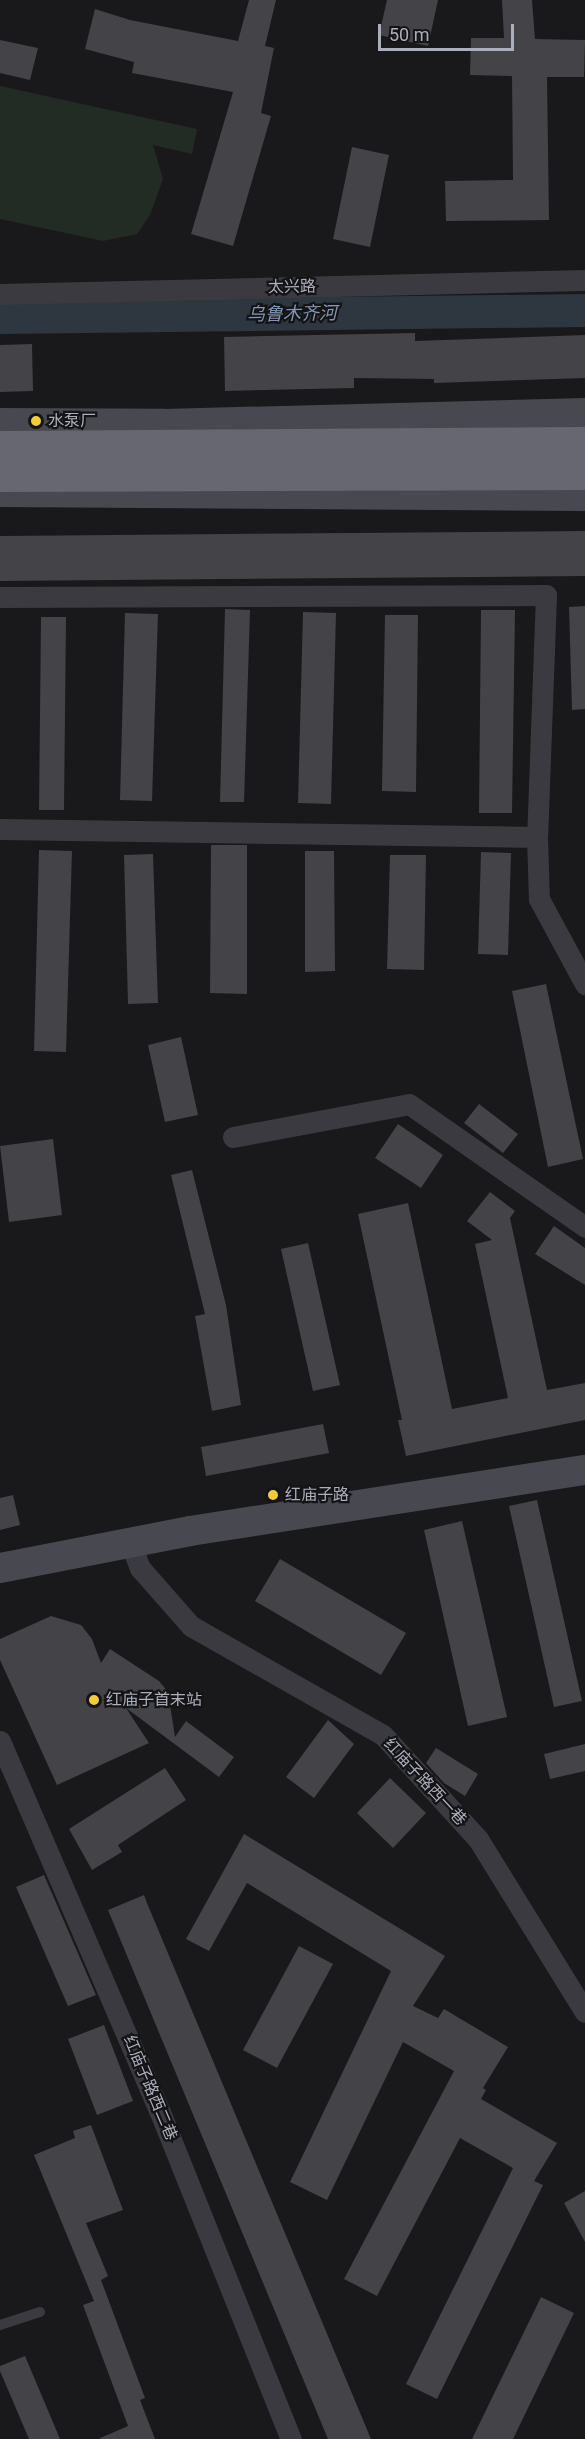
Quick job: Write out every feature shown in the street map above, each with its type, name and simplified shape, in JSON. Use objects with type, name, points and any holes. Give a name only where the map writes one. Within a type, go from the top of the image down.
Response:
[{"type":"highway","points":[[0,447],[585,443]]},
{"type":"highway","points":[[0,475],[585,473]]},
{"type":"main road","points":[[0,423],[164,424],[585,413]]},
{"type":"main road","points":[[0,492],[585,496]]},
{"type":"main road","points":[[0,1568],[130,1541],[585,1470]]},
{"type":"street","name":"太兴路","points":[[0,294],[585,280]]},
{"type":"street","points":[[0,597],[546,595],[537,837],[539,899],[585,984]]},
{"type":"street","points":[[0,829],[537,837]]},
{"type":"street","points":[[233,1137],[409,1104],[585,1227]]},
{"type":"street","name":"红庙子路西一巷","points":[[130,1541],[140,1568],[191,1626],[383,1735],[478,1839],[585,2012]]},
{"type":"street","name":"红庙子路西二巷","points":[[0,1741],[160,2112],[291,2439]]},
{"type":"lane","points":[[0,2325],[40,2312]]},
{"type":"shaded area","points":[[0,86],[197,129],[192,154],[153,145],[163,179],[150,215],[137,234],[103,241],[0,219]]},
{"type":"building","points":[[249,0],[276,0],[265,46],[274,48],[261,113],[271,116],[233,246],[191,234],[233,92],[132,73],[134,62],[85,49],[95,9],[130,20],[238,41]]},
{"type":"building","points":[[387,0],[438,0],[428,46],[379,35]]},
{"type":"building","points":[[502,0],[532,0],[535,39],[585,40],[584,77],[547,77],[549,220],[446,221],[445,181],[513,180],[512,76],[470,75],[471,38],[504,38]]},
{"type":"building","points":[[0,40],[38,48],[30,80],[0,73]]},
{"type":"building","points":[[352,147],[389,155],[370,247],[333,239]]},
{"type":"building","points":[[415,333],[415,341],[585,335],[585,378],[434,383],[434,379],[354,378],[354,388],[225,391],[224,337]]},
{"type":"building","points":[[32,344],[33,391],[0,392],[0,345]]},
{"type":"building","points":[[585,531],[585,576],[0,581],[0,536]]},
{"type":"building","points":[[585,606],[585,709],[572,710],[569,607]]},
{"type":"building","points":[[225,609],[250,610],[244,802],[220,802]]},
{"type":"building","points":[[481,610],[515,610],[512,813],[479,813]]},
{"type":"building","points":[[303,612],[336,613],[331,804],[298,803]]},
{"type":"building","points":[[125,613],[158,614],[152,801],[120,800]]},
{"type":"building","points":[[385,615],[418,615],[416,792],[382,791]]},
{"type":"building","points":[[41,617],[66,617],[64,810],[39,810]]},
{"type":"building","points":[[211,845],[247,845],[247,994],[210,993]]},
{"type":"building","points":[[39,850],[72,851],[66,1052],[34,1051]]},
{"type":"building","points":[[305,851],[334,851],[335,971],[305,972]]},
{"type":"building","points":[[481,852],[511,853],[508,955],[478,954]]},
{"type":"building","points":[[153,854],[158,1003],[128,1004],[124,855]]},
{"type":"building","points":[[390,855],[426,855],[424,970],[387,969]]},
{"type":"building","points":[[546,984],[583,1159],[548,1167],[512,991]]},
{"type":"building","points":[[181,1037],[198,1115],[165,1122],[148,1045]]},
{"type":"building","points":[[479,1104],[518,1134],[503,1153],[464,1123]]},
{"type":"building","points":[[398,1124],[443,1155],[421,1188],[375,1158]]},
{"type":"building","points":[[53,1139],[62,1215],[9,1222],[0,1146]]},
{"type":"building","points":[[192,1170],[226,1305],[241,1405],[212,1411],[195,1316],[205,1314],[171,1175]]},
{"type":"building","points":[[490,1192],[515,1211],[510,1218],[547,1390],[585,1383],[585,1420],[406,1456],[398,1420],[402,1420],[358,1214],[408,1203],[452,1409],[508,1398],[475,1244],[492,1240],[467,1221]]},
{"type":"building","points":[[554,1226],[585,1248],[585,1285],[535,1254]]},
{"type":"building","points":[[308,1243],[340,1385],[313,1391],[281,1249]]},
{"type":"building","points":[[323,1424],[329,1453],[206,1476],[201,1447]]},
{"type":"building","points":[[13,1495],[20,1525],[0,1530],[0,1498]]},
{"type":"building","points":[[537,1500],[582,1701],[554,1707],[509,1506]]},
{"type":"building","points":[[462,1521],[507,1717],[468,1726],[424,1530]]},
{"type":"building","points":[[280,1559],[406,1633],[381,1675],[255,1601]]},
{"type":"building","name":"红庙子首末站","points":[[51,1616],[81,1625],[92,1639],[101,1663],[110,1649],[159,1681],[168,1692],[175,1737],[186,1721],[234,1757],[219,1777],[126,1708],[149,1743],[57,1785],[0,1660],[0,1639]]},
{"type":"building","points":[[328,1720],[354,1744],[314,1798],[286,1777]]},
{"type":"building","points":[[585,1744],[585,1771],[550,1779],[544,1754]]},
{"type":"building","points":[[436,1748],[478,1774],[465,1796],[444,1783],[426,1763]]},
{"type":"building","points":[[165,1768],[186,1800],[118,1845],[122,1852],[92,1870],[69,1829]]},
{"type":"building","points":[[390,1778],[426,1813],[393,1848],[357,1813]]},
{"type":"building","points":[[244,1834],[445,1956],[413,2006],[438,2018],[444,2009],[508,2047],[483,2088],[486,2090],[481,2099],[557,2143],[534,2181],[543,2185],[437,2399],[406,2384],[513,2168],[460,2138],[377,2296],[344,2279],[454,2071],[403,2042],[327,2200],[290,2182],[391,1971],[247,1883],[209,1951],[186,1939]]},
{"type":"building","points":[[44,1875],[96,1995],[68,2006],[16,1887]]},
{"type":"building","points":[[144,1895],[371,2439],[328,2439],[108,1910]]},
{"type":"building","points":[[299,1946],[333,1964],[277,2068],[243,2050]]},
{"type":"building","points":[[104,2025],[133,2101],[97,2115],[68,2039]]},
{"type":"building","points":[[91,2125],[123,2210],[86,2223],[108,2276],[101,2280],[145,2398],[140,2400],[155,2439],[98,2439],[128,2426],[83,2305],[94,2301],[34,2155],[75,2138],[73,2131]]},
{"type":"building","points":[[585,2191],[585,2242],[564,2203]]},
{"type":"building","points":[[541,2297],[574,2313],[513,2439],[472,2439]]},
{"type":"building","points":[[25,2356],[60,2439],[29,2439],[0,2371],[0,2366]]},
{"type":"waterway","name":"乌鲁木齐河","points":[[0,317],[585,310]]},
{"type":"place","name":"水泵厂","points":[[36,421]]},
{"type":"place","name":"红庙子路","points":[[273,1495]]},
{"type":"place","name":"红庙子首末站","points":[[94,1700]]}]
